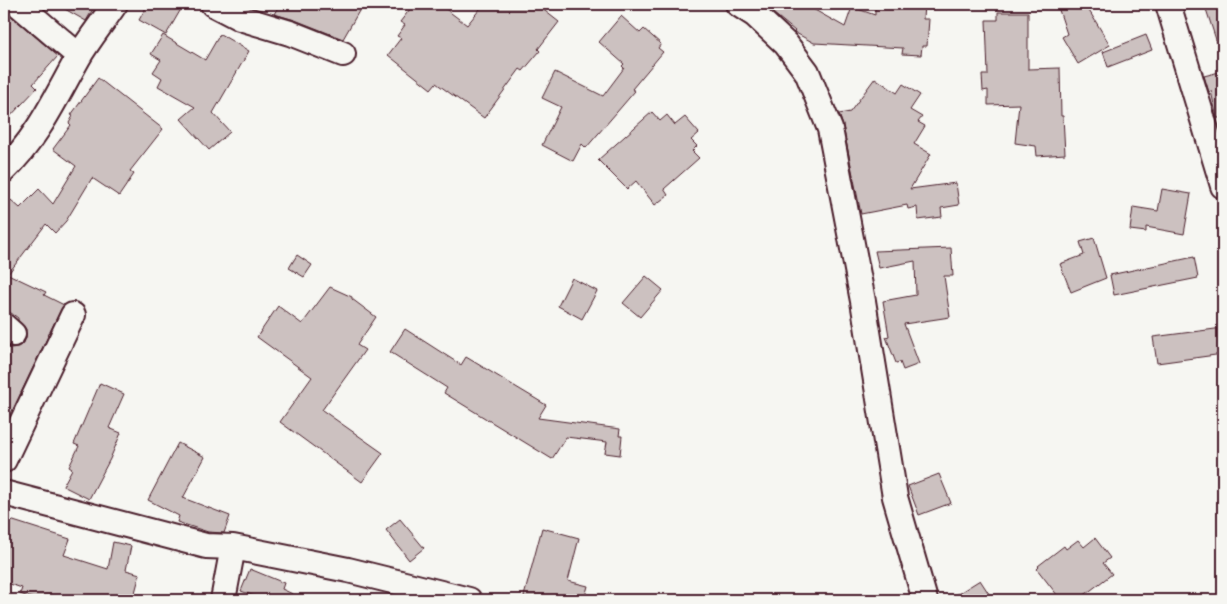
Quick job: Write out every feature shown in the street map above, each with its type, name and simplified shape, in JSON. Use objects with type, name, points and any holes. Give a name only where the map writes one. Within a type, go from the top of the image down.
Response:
[{"type":"street","points":[[18,4],[79,56]]},
{"type":"street","points":[[4,170],[13,162],[48,112],[79,56],[115,4]]},
{"type":"street","points":[[213,4],[240,18],[290,33],[343,54]]},
{"type":"street","points":[[738,4],[755,16],[786,44],[802,65],[807,72],[830,129],[863,301],[895,497],[925,600]]},
{"type":"street","points":[[1168,4],[1223,186]]},
{"type":"street","points":[[4,460],[73,315]]},
{"type":"street","points":[[4,493],[206,546],[233,547],[348,570],[469,600]]},
{"type":"street","points":[[223,600],[233,547]]},
{"type":"building","points":[[4,4],[9,14],[58,56],[33,84],[37,88],[4,123]]},
{"type":"building","points":[[56,4],[96,4],[86,21]]},
{"type":"building","points":[[148,4],[184,4],[166,35],[139,20]]},
{"type":"building","points":[[280,4],[363,4],[343,39],[295,20],[274,14]]},
{"type":"building","points":[[414,4],[439,4],[467,25],[484,4],[536,4],[559,22],[538,49],[540,51],[523,71],[520,69],[484,118],[436,83],[431,89],[388,55],[401,38],[397,36],[405,25],[400,22]]},
{"type":"building","points":[[779,4],[804,4],[845,27],[852,7],[875,15],[875,4],[924,4],[923,19],[929,19],[927,46],[922,46],[921,55],[902,54],[903,48],[814,43],[794,32],[773,13]]},
{"type":"building","points":[[1057,4],[1085,4],[1110,45],[1078,64],[1062,37],[1067,34]]},
{"type":"building","points":[[1223,4],[1223,52],[1220,52],[1205,6]]},
{"type":"building","points":[[998,12],[1028,12],[1028,69],[1060,68],[1061,116],[1063,116],[1065,154],[1037,156],[1036,146],[1015,143],[1019,104],[988,105],[988,90],[983,91],[982,75],[988,75],[986,20],[998,20]]},
{"type":"building","points":[[621,16],[640,33],[644,29],[661,44],[658,48],[663,52],[632,89],[635,91],[586,148],[582,144],[573,161],[542,145],[561,107],[542,98],[555,72],[603,96],[624,68],[622,66],[624,64],[599,42]]},
{"type":"building","points":[[220,34],[249,51],[213,113],[230,132],[209,150],[181,119],[195,107],[158,86],[162,78],[153,72],[161,60],[151,54],[163,35],[205,60]]},
{"type":"building","points":[[1146,35],[1152,50],[1108,67],[1103,52]]},
{"type":"building","points":[[1223,71],[1223,118],[1217,118],[1211,91],[1209,92],[1204,76]]},
{"type":"building","points":[[98,78],[163,129],[130,171],[134,174],[119,196],[92,178],[66,221],[55,233],[46,224],[8,274],[46,292],[44,295],[64,305],[8,420],[4,417],[4,351],[6,346],[11,348],[18,347],[24,343],[26,329],[18,318],[4,308],[4,208],[11,200],[20,208],[39,189],[53,204],[76,166],[53,149],[71,125],[69,123],[73,116],[71,115]]},
{"type":"building","points":[[875,78],[897,93],[903,84],[920,95],[910,110],[922,117],[918,122],[925,126],[914,144],[931,154],[910,189],[956,183],[959,205],[941,208],[942,217],[918,220],[917,207],[908,209],[907,205],[861,214],[839,114],[850,112]]},
{"type":"building","points":[[652,112],[660,121],[667,115],[675,125],[685,117],[699,133],[691,140],[697,146],[692,151],[699,158],[664,189],[668,195],[655,205],[636,181],[627,189],[598,160]]},
{"type":"building","points":[[1162,189],[1191,194],[1184,234],[1146,227],[1146,232],[1130,230],[1133,207],[1158,211]]},
{"type":"building","points":[[1094,238],[1106,278],[1071,292],[1060,264],[1084,255],[1080,242]]},
{"type":"building","points":[[951,248],[953,276],[944,276],[950,317],[904,324],[919,364],[903,370],[900,362],[896,363],[886,337],[889,336],[883,301],[916,295],[915,261],[879,268],[875,251]]},
{"type":"building","points":[[297,255],[312,265],[304,277],[289,268]]},
{"type":"building","points":[[1194,257],[1198,278],[1114,295],[1110,275]]},
{"type":"building","points":[[646,276],[663,290],[640,317],[623,303]]},
{"type":"building","points":[[572,278],[597,291],[582,319],[558,306]]},
{"type":"building","points":[[330,287],[352,297],[352,299],[376,317],[357,345],[365,350],[322,410],[383,453],[362,482],[280,422],[312,377],[257,337],[278,306],[302,324]]},
{"type":"building","points":[[1223,328],[1223,354],[1157,363],[1153,337]]},
{"type":"building","points":[[405,329],[461,365],[466,357],[546,405],[538,418],[620,429],[619,436],[622,436],[620,455],[605,453],[607,442],[566,437],[552,459],[444,393],[447,388],[390,352]]},
{"type":"building","points":[[100,383],[124,394],[109,428],[121,433],[89,499],[63,486],[72,469],[69,467],[79,446],[74,444]]},
{"type":"building","points":[[178,443],[205,457],[183,498],[230,516],[224,533],[208,532],[177,522],[179,516],[148,500]]},
{"type":"building","points":[[939,474],[951,503],[919,515],[908,486]]},
{"type":"building","points":[[4,518],[70,539],[64,555],[108,569],[113,542],[131,546],[126,570],[140,574],[133,600],[37,600],[20,594],[22,588],[4,582]]},
{"type":"building","points":[[400,519],[424,548],[409,560],[386,530]]},
{"type":"building","points":[[542,528],[579,538],[568,581],[588,586],[584,600],[523,600]]},
{"type":"building","points":[[1095,538],[1110,558],[1103,563],[1112,574],[1078,600],[1061,600],[1037,569],[1038,566],[1064,546],[1066,549],[1078,540],[1084,547]]},
{"type":"building","points":[[250,569],[284,583],[282,589],[305,600],[265,600],[241,591]]},
{"type":"building","points":[[980,580],[993,600],[948,600]]}]
